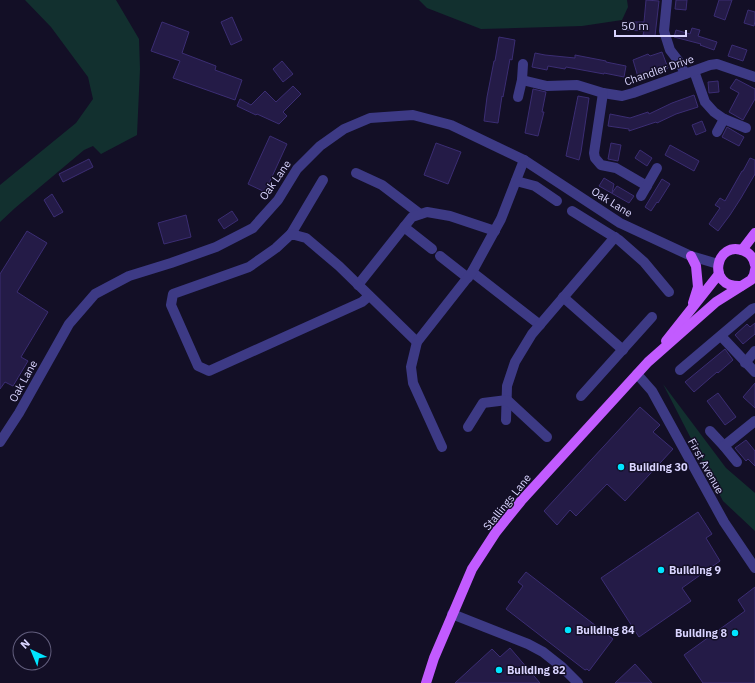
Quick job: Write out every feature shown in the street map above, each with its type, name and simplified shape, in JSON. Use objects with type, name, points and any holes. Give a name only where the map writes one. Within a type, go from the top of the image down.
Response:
[{"type":"main road","points":[[742,250],[755,233]]},
{"type":"main road","points":[[648,362],[690,310],[719,269],[721,258],[724,254],[730,250],[742,250],[747,252],[752,257],[755,263]]},
{"type":"main road","points":[[690,310],[698,287],[696,266],[691,256]]},
{"type":"main road","points":[[719,269],[722,279],[725,282],[730,285],[741,286]]},
{"type":"main road","points":[[648,362],[716,302],[751,280],[755,270]]},
{"type":"main road","name":"Stallings Lane","points":[[426,683],[434,658],[472,569],[504,522],[521,501],[648,362]]},
{"type":"street","points":[[667,0],[664,31],[670,50],[680,64],[690,72],[706,102],[714,112],[724,119],[746,128]]},
{"type":"street","points":[[518,97],[524,64]]},
{"type":"street","name":"Chandler Drive","points":[[522,80],[547,86],[577,85],[604,93],[622,96],[710,65],[717,64],[755,77]]},
{"type":"street","points":[[604,93],[594,153],[595,158],[601,165],[616,168],[647,186]]},
{"type":"street","name":"Oak Lane","points":[[0,442],[19,413],[69,324],[95,294],[129,276],[172,263],[216,247],[253,228],[278,200],[297,169],[320,146],[344,129],[370,118],[413,115],[451,125],[524,160],[620,224],[719,269]]},
{"type":"street","points":[[717,132],[724,119]]},
{"type":"street","points":[[442,447],[413,383],[411,367],[417,342],[470,275],[501,219],[524,160]]},
{"type":"street","points":[[641,196],[657,168]]},
{"type":"street","points":[[356,173],[382,184],[420,214]]},
{"type":"street","points":[[323,180],[291,234],[276,248],[249,266],[173,294],[171,305],[198,366],[209,371],[362,302],[369,296]]},
{"type":"street","points":[[516,181],[535,186],[557,201]]},
{"type":"street","points":[[572,211],[619,240],[644,262],[669,292]]},
{"type":"street","points":[[358,285],[412,217],[427,212],[450,216],[495,231]]},
{"type":"street","points":[[404,227],[432,249]]},
{"type":"street","points":[[291,234],[306,238],[339,266],[417,342]]},
{"type":"street","points":[[506,420],[507,386],[515,362],[532,334],[615,237]]},
{"type":"street","points":[[440,256],[470,275],[540,325]]},
{"type":"street","points":[[564,297],[623,350]]},
{"type":"street","points":[[680,370],[755,308]]},
{"type":"street","points":[[581,396],[652,317]]},
{"type":"street","points":[[721,336],[755,372]]},
{"type":"street","points":[[745,362],[755,351]]},
{"type":"street","name":"First Avenue","points":[[637,374],[652,391],[724,522],[755,568]]},
{"type":"street","points":[[468,427],[483,403],[507,400],[547,437]]},
{"type":"street","points":[[724,446],[755,421]]},
{"type":"street","points":[[710,431],[737,462]]},
{"type":"street","points":[[452,614],[528,644],[543,652],[562,667],[578,683]]},
{"type":"green space","points":[[25,0],[116,0],[139,39],[140,69],[137,135],[101,154],[93,146],[84,150],[0,222],[0,185],[76,123],[93,99],[88,77],[51,27]]},
{"type":"green space","points":[[419,0],[627,0],[628,7],[622,20],[582,26],[481,29],[427,8]]},
{"type":"green space","points":[[663,384],[726,468],[755,493],[755,531],[723,501]]},
{"type":"building","points":[[646,0],[659,1],[655,36],[643,35],[644,31],[625,30],[626,22],[644,22]]},
{"type":"building","points":[[676,0],[687,0],[686,10],[675,9]]},
{"type":"building","points":[[719,0],[732,0],[725,20],[714,16]]},
{"type":"building","points":[[748,10],[755,12],[754,26],[744,23]]},
{"type":"building","points":[[232,17],[242,40],[231,45],[221,22]]},
{"type":"building","points":[[162,22],[189,32],[182,53],[216,66],[215,70],[242,80],[235,100],[173,78],[180,61],[151,51]]},
{"type":"building","points":[[692,28],[700,30],[698,36],[717,42],[714,50],[700,45],[701,44],[674,37],[676,30],[690,34]]},
{"type":"building","points":[[499,37],[515,40],[512,60],[510,59],[503,97],[502,96],[498,123],[484,121],[487,97]]},
{"type":"building","points":[[732,45],[747,50],[743,61],[728,56]]},
{"type":"building","points":[[662,52],[668,68],[638,77],[633,60],[648,54],[650,56]]},
{"type":"building","points":[[535,53],[575,58],[575,55],[626,66],[624,77],[566,67],[565,69],[548,66],[547,70],[532,67]]},
{"type":"building","points":[[282,61],[293,74],[283,82],[273,69]]},
{"type":"building","points":[[736,79],[755,89],[755,99],[743,120],[729,112],[739,93],[730,88]]},
{"type":"building","points":[[718,81],[719,92],[709,93],[708,82]]},
{"type":"building","points":[[293,86],[301,94],[283,112],[287,116],[279,124],[237,106],[240,99],[251,105],[265,91],[276,102]]},
{"type":"building","points":[[533,89],[546,92],[542,112],[544,112],[538,136],[525,133]]},
{"type":"building","points":[[694,95],[698,107],[676,114],[657,123],[656,122],[629,131],[629,129],[608,126],[610,114],[630,118],[648,112],[649,114]]},
{"type":"building","points":[[578,96],[589,98],[579,160],[566,156]]},
{"type":"building","points":[[702,121],[706,131],[696,135],[692,125]]},
{"type":"building","points":[[727,127],[744,137],[739,146],[722,137]]},
{"type":"building","points":[[270,136],[287,144],[265,192],[248,184]]},
{"type":"building","points":[[436,143],[461,152],[448,184],[424,175]]},
{"type":"building","points":[[611,143],[621,145],[618,161],[608,159]]},
{"type":"building","points":[[670,145],[699,161],[694,171],[665,155]]},
{"type":"building","points":[[640,150],[652,158],[647,166],[635,158]]},
{"type":"building","points":[[750,158],[755,160],[755,174],[730,215],[718,231],[709,224],[720,208],[715,205],[720,198],[725,201]]},
{"type":"building","points":[[89,159],[93,167],[63,182],[59,174]]},
{"type":"building","points":[[604,178],[614,184],[612,193],[617,186],[634,196],[629,203],[599,186]]},
{"type":"building","points":[[662,179],[670,184],[651,211],[645,207]]},
{"type":"building","points":[[52,194],[63,212],[54,217],[44,200]]},
{"type":"building","points":[[232,211],[238,220],[224,229],[218,220]]},
{"type":"building","points":[[186,215],[191,237],[164,244],[158,223]]},
{"type":"building","points":[[27,231],[47,243],[17,292],[48,312],[21,357],[28,361],[13,386],[5,382],[0,389],[0,274]]},
{"type":"building","points":[[755,323],[755,334],[743,344],[735,335],[747,324],[750,327]]},
{"type":"building","points":[[725,349],[733,360],[694,392],[685,382]]},
{"type":"building","points":[[755,383],[755,408],[743,397]]},
{"type":"building","points":[[718,393],[736,417],[725,425],[707,401]]},
{"type":"building","name":"Building 30","points":[[640,407],[660,425],[653,432],[673,449],[625,501],[607,484],[576,516],[570,510],[557,525],[544,511]]},
{"type":"building","points":[[746,440],[755,451],[755,466],[748,459],[746,461],[735,448]]},
{"type":"building","name":"Building 9","points":[[698,512],[712,534],[706,538],[720,561],[682,588],[691,601],[639,637],[601,578]]},
{"type":"building","name":"Building 84","points":[[526,572],[613,639],[589,671],[587,669],[585,670],[506,609],[523,586],[518,582]]},
{"type":"building","name":"Building 8","points":[[755,587],[755,683],[703,683],[684,655],[745,611],[738,600]]},
{"type":"building","name":"Building 82","points":[[510,648],[540,683],[455,683],[492,649],[500,657]]},
{"type":"building","points":[[635,664],[652,683],[615,683]]},
{"type":"place","name":"Building 30","points":[[621,467]]},
{"type":"place","name":"Building 9","points":[[661,570]]},
{"type":"place","name":"Building 84","points":[[568,630]]},
{"type":"place","name":"Building 8","points":[[735,633]]},
{"type":"place","name":"Building 82","points":[[499,670]]}]
